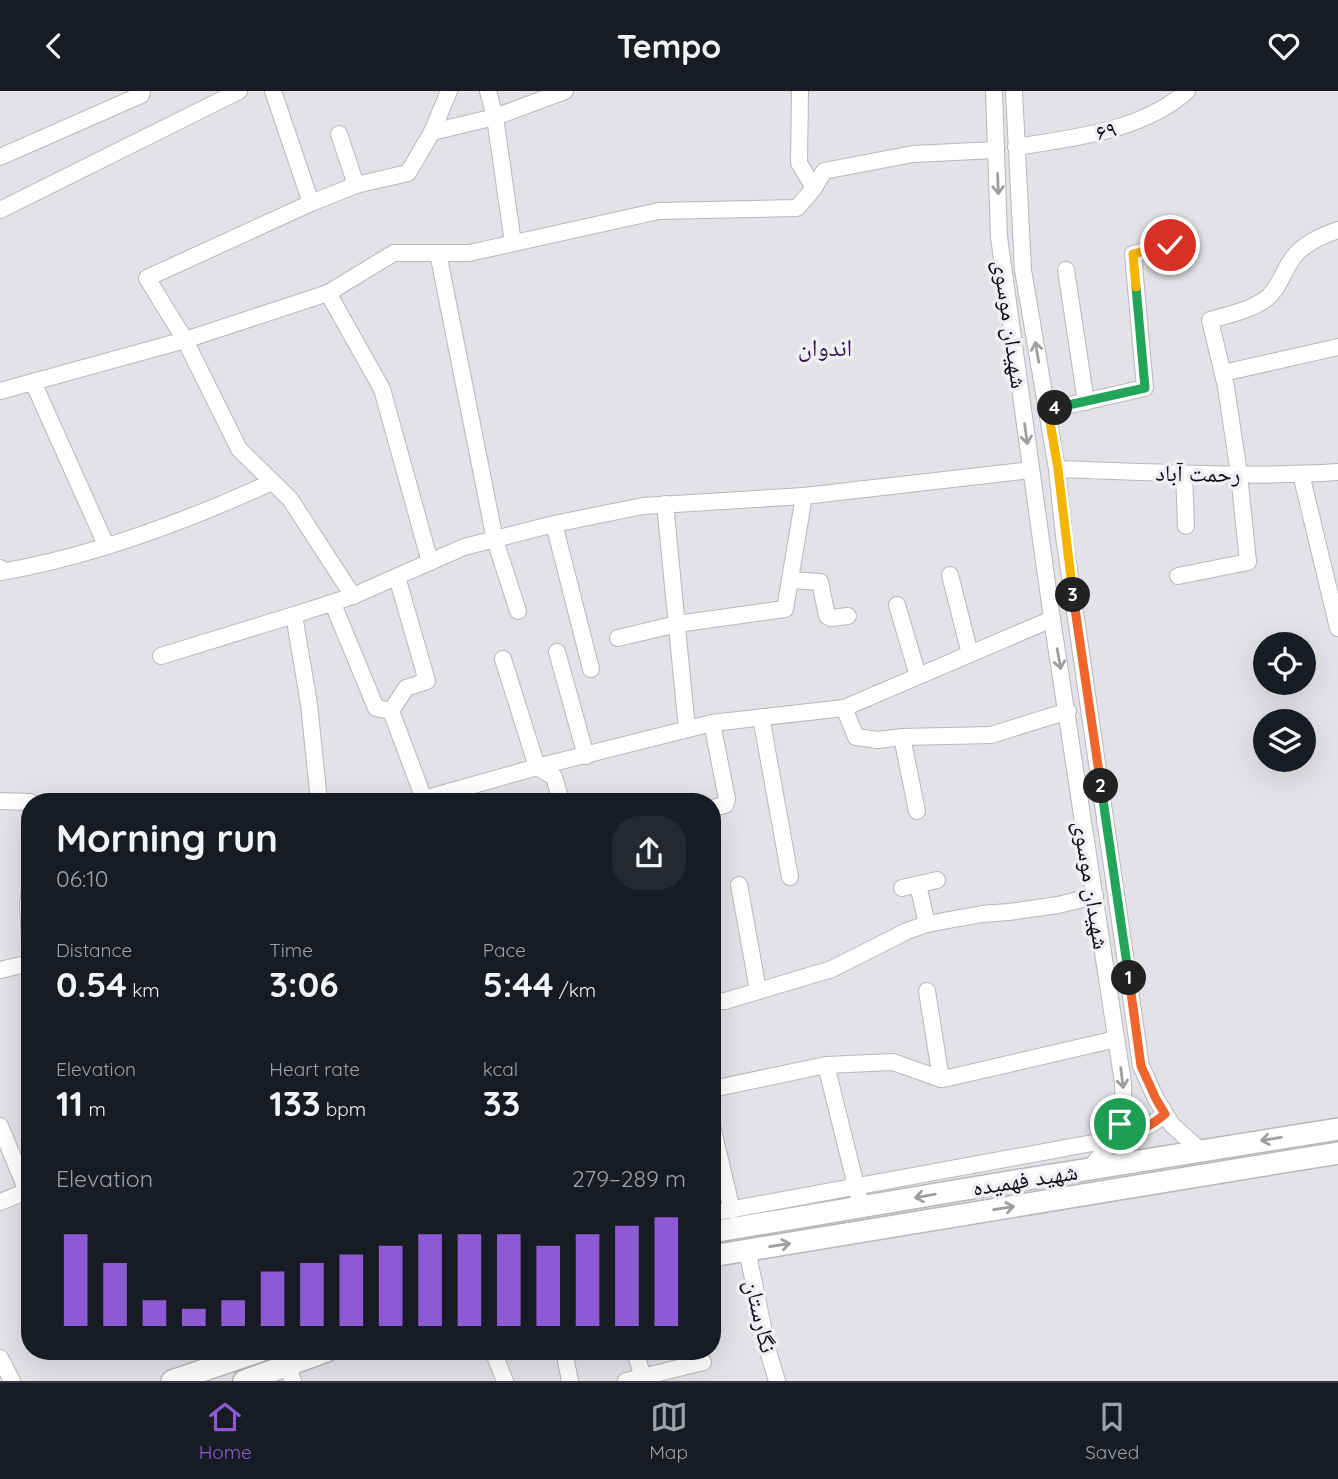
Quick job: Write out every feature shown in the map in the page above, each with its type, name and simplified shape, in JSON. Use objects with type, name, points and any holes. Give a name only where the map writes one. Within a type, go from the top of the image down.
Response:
[{"type":"main road","name":"شهید فهمیده","points":[[721,1230],[859,1197],[1089,1169],[1338,1129]]},
{"type":"main road","name":"شهید فهمیده","points":[[721,1254],[1338,1153]]},
{"type":"main road","points":[[172,1381],[234,1360]]},
{"type":"main road","points":[[244,1381],[290,1373],[312,1360]]},
{"type":"street","points":[[0,157],[142,95],[142,91]]},
{"type":"street","points":[[0,210],[239,91]]},
{"type":"street","points":[[273,91],[311,203]]},
{"type":"street","points":[[353,596],[289,499],[239,449],[185,340],[147,278],[311,203],[356,185],[408,173],[432,132],[449,91]]},
{"type":"street","points":[[488,91],[495,117],[513,243]]},
{"type":"street","points":[[432,132],[495,117],[565,91]]},
{"type":"street","points":[[800,91],[799,163],[814,188]]},
{"type":"street","name":"شهیدان موسوی","points":[[994,91],[999,237],[1052,619],[1123,1083],[1124,1112],[1117,1131]]},
{"type":"street","name":"شهیدان موسوی","points":[[1014,91],[1023,270],[1058,469],[1064,536],[1141,1066],[1172,1125],[1201,1151]]},
{"type":"street","name":"۶۹","points":[[1016,147],[1127,125],[1172,105],[1187,91]]},
{"type":"street","points":[[340,134],[356,185]]},
{"type":"street","points":[[0,391],[185,340],[328,293],[394,253],[469,253],[659,211],[797,208],[824,171],[913,154],[996,150]]},
{"type":"street","points":[[1178,576],[1248,562],[1239,474],[1223,373],[1210,320],[1236,313],[1265,299],[1283,279],[1295,255],[1321,236],[1338,230]]},
{"type":"street","points":[[1048,410],[1145,388],[1133,254],[1170,245]]},
{"type":"street","points":[[438,253],[495,540],[518,611]]},
{"type":"street","points":[[1066,270],[1086,401]]},
{"type":"street","points":[[328,293],[382,389],[430,562]]},
{"type":"street","points":[[1223,373],[1338,347]]},
{"type":"street","points":[[33,382],[106,545]]},
{"type":"street","name":"رحمت آباد","points":[[1058,469],[1239,474],[1338,472]]},
{"type":"street","points":[[160,656],[332,604],[464,547],[554,524],[643,506],[804,496],[1031,470]]},
{"type":"street","points":[[1184,473],[1186,526]]},
{"type":"street","points":[[1301,474],[1338,628]]},
{"type":"street","points":[[0,568],[1,572],[45,564],[148,533],[222,505],[272,482]]},
{"type":"street","points":[[618,638],[677,624],[785,608],[792,580],[804,496]]},
{"type":"street","points":[[665,504],[687,729]]},
{"type":"street","points":[[554,524],[591,669]]},
{"type":"street","points":[[950,575],[970,654]]},
{"type":"street","points":[[391,711],[406,688],[427,681],[397,576]]},
{"type":"street","points":[[792,580],[820,582],[827,616],[848,616]]},
{"type":"street","points":[[332,604],[376,708],[391,711]]},
{"type":"street","points":[[897,605],[918,676]]},
{"type":"street","points":[[294,615],[309,704],[318,793]]},
{"type":"street","points":[[448,793],[537,767],[712,723],[844,708],[1052,619]]},
{"type":"street","points":[[557,652],[586,756]]},
{"type":"street","points":[[503,659],[537,767],[554,777],[559,793]]},
{"type":"street","points":[[844,708],[856,737],[878,740],[991,735],[1068,711]]},
{"type":"street","points":[[391,711],[421,793]]},
{"type":"street","points":[[761,717],[790,877]]},
{"type":"street","points":[[712,723],[727,799],[725,805],[721,806]]},
{"type":"street","points":[[902,737],[917,811]]},
{"type":"street","points":[[0,800],[21,802]]},
{"type":"street","points":[[926,925],[910,886],[937,880]]},
{"type":"street","points":[[739,885],[758,989]]},
{"type":"street","points":[[721,1001],[832,969],[907,931],[926,925],[982,914],[1058,905],[1094,896]]},
{"type":"street","points":[[0,970],[21,965]]},
{"type":"street","points":[[926,991],[941,1079]]},
{"type":"street","points":[[721,1087],[825,1065],[893,1062],[941,1079],[1116,1039]]},
{"type":"street","points":[[825,1065],[859,1197]]},
{"type":"street","points":[[721,1212],[859,1197],[1117,1131],[1150,1126],[1165,1114]]},
{"type":"street","points":[[0,1126],[21,1173]]},
{"type":"street","points":[[1089,1169],[1117,1131]]},
{"type":"street","points":[[721,1164],[732,1210]]},
{"type":"street","points":[[0,1202],[21,1194]]},
{"type":"street","name":"نگارستان","points":[[747,1250],[768,1351],[778,1381]]},
{"type":"street","points":[[0,1358],[12,1381]]},
{"type":"street","points":[[497,1360],[505,1381]]},
{"type":"street","points":[[566,1360],[570,1381]]},
{"type":"street","points":[[638,1360],[643,1379]]},
{"type":"street","points":[[626,1381],[704,1362]]},
{"type":"district","name":"اندوان","points":[[825,347]]},
{"type":"route","points":[[1120,1124],[1134,1130],[1150,1126],[1165,1114],[1141,1066],[1048,410],[1145,388],[1133,254],[1170,245]]}]
